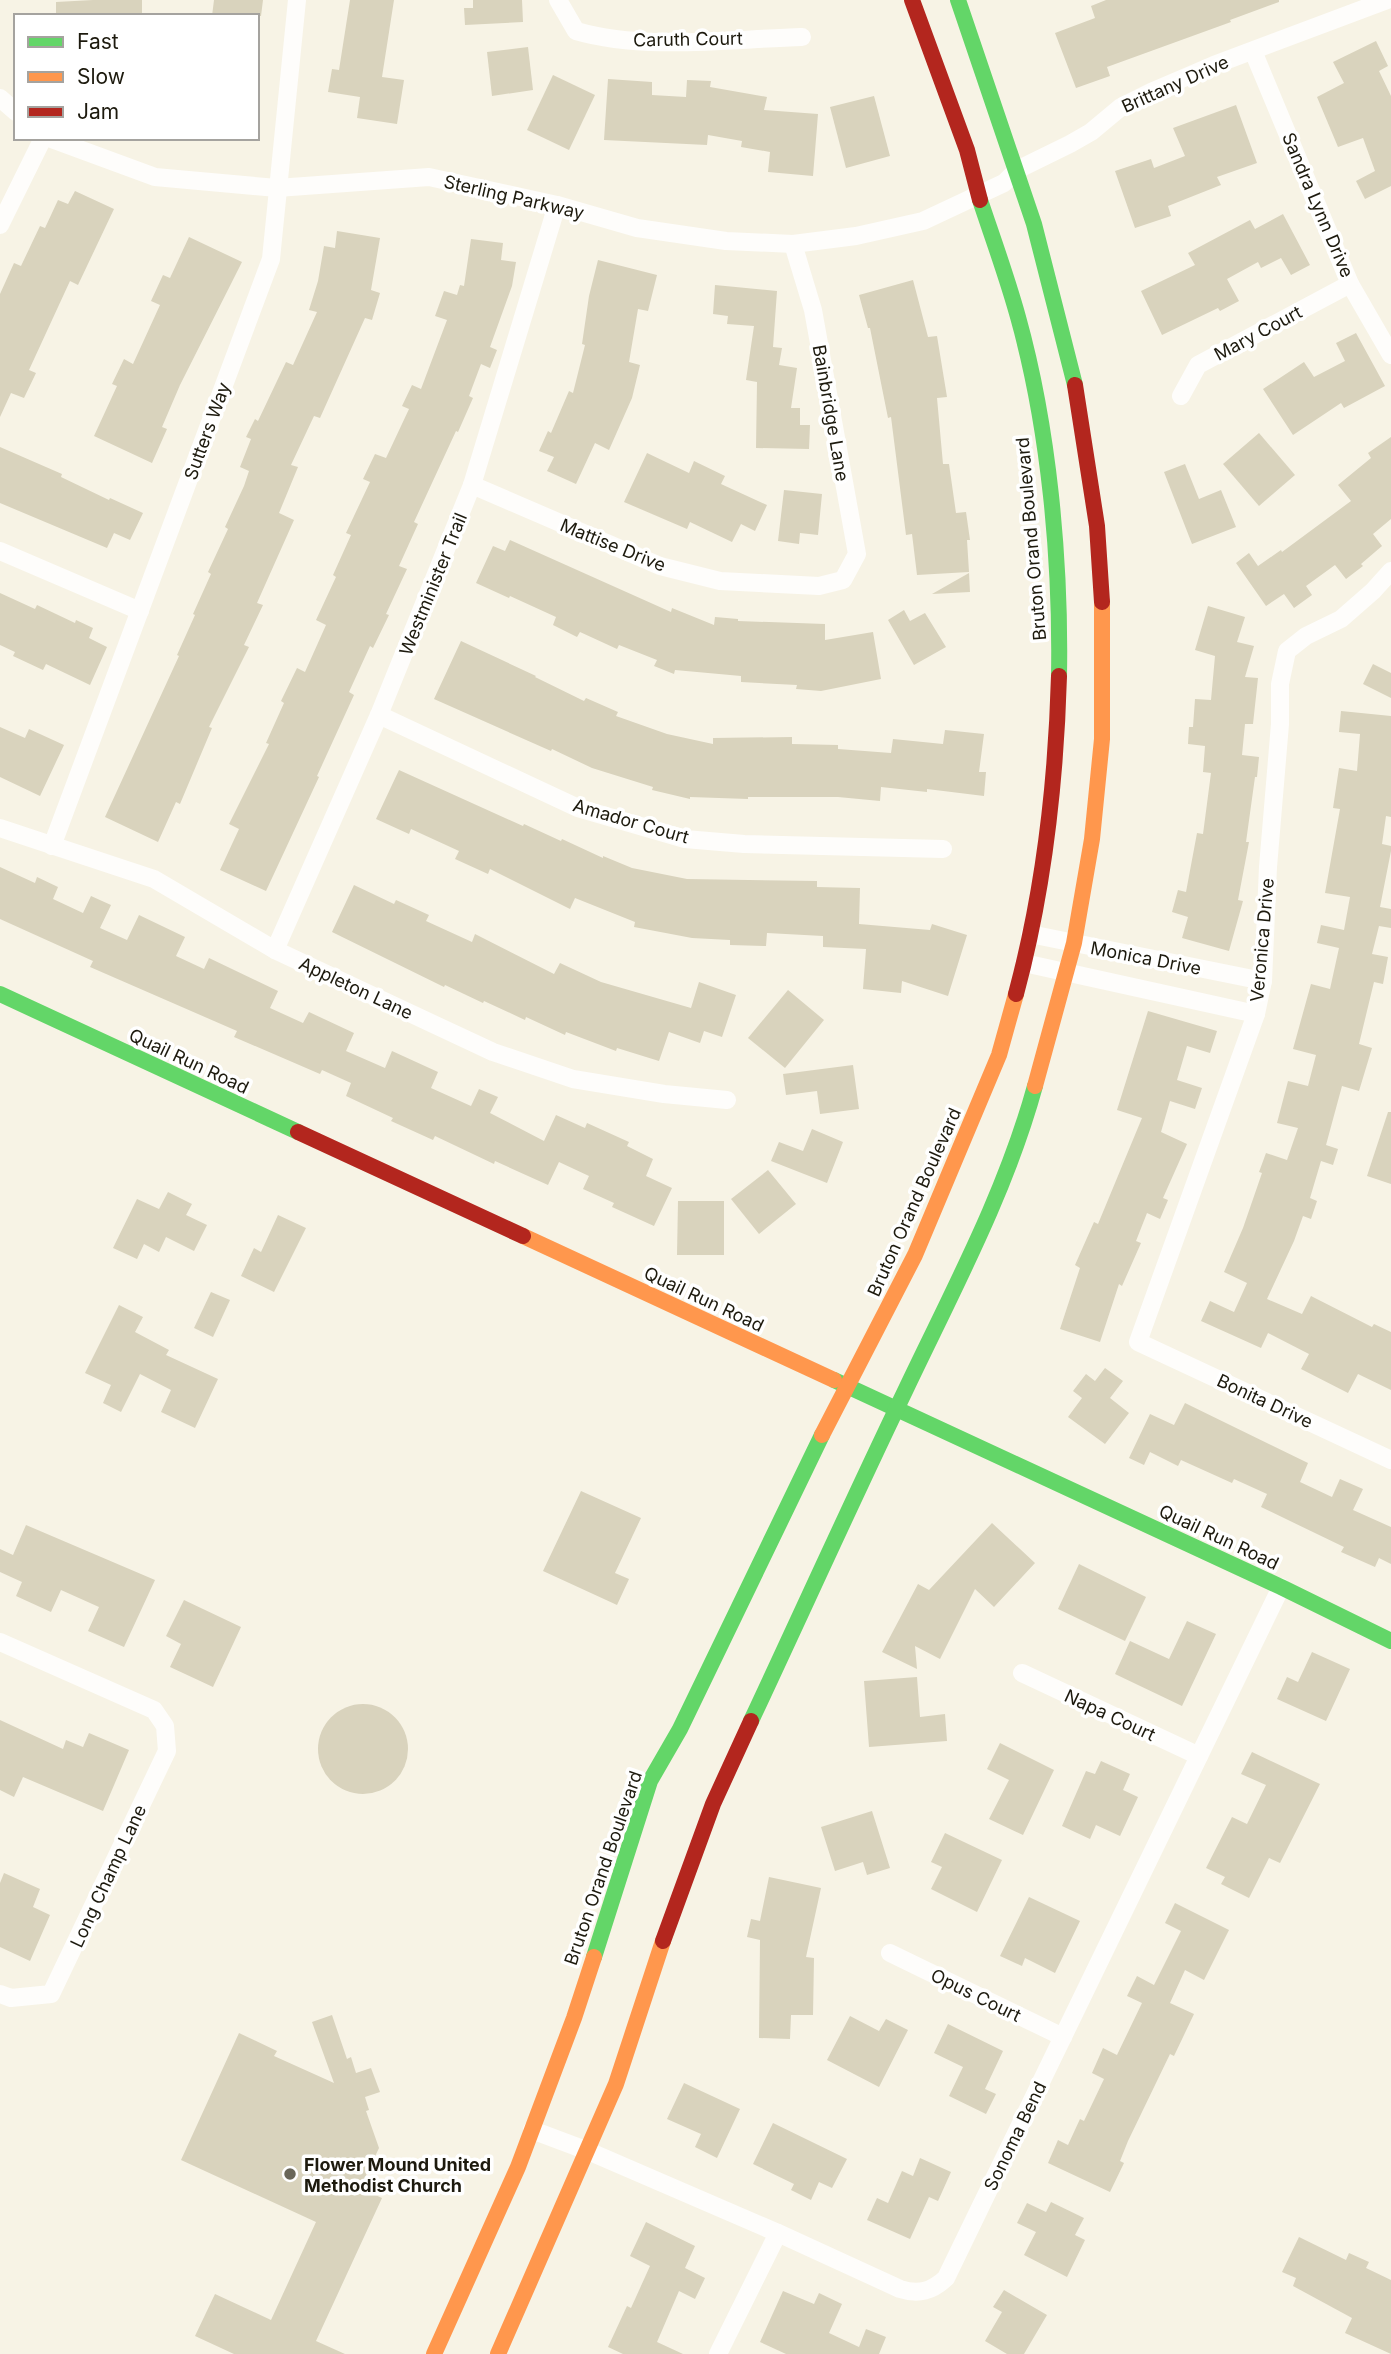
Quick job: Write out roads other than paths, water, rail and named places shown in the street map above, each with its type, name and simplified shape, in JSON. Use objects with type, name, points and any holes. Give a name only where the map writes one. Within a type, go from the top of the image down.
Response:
[{"type":"main road","name":"Bruton Orand Boulevard","points":[[434,2354],[504,2202],[532,2130],[574,2018],[650,1782],[680,1729],[846,1386],[915,1255],[999,1055],[1030,934],[1044,861],[1057,749],[1060,611],[1042,432],[1019,319],[978,197],[967,150],[912,0]]},
{"type":"main road","points":[[498,2354],[616,2084],[681,1889],[713,1804],[982,1230],[1023,1130],[1074,943],[1092,839],[1102,739],[1102,600],[1097,526],[1074,379],[1034,224],[957,0]]},
{"type":"main road","name":"Quail Run Road","points":[[0,994],[1281,1587],[1391,1641]]},
{"type":"street","name":"Sutters Way","points":[[52,846],[271,260],[298,0]]},
{"type":"street","name":"Caruth Court","points":[[558,0],[576,31],[604,39],[657,42],[802,37]]},
{"type":"street","name":"Brittany Drive","points":[[978,197],[1004,183],[1017,170],[1081,138],[1121,107],[1151,92],[1387,0]]},
{"type":"street","name":"Sandra Lynn Drive","points":[[1253,51],[1350,284],[1391,355]]},
{"type":"street","points":[[0,98],[14,110]]},
{"type":"street","points":[[0,225],[45,140]]},
{"type":"street","name":"Sterling Parkway","points":[[52,140],[155,177],[277,188],[429,177],[557,205],[637,228],[726,241],[793,244],[856,236],[923,221],[978,197]]},
{"type":"street","name":"Westminister Trail","points":[[275,950],[379,715],[472,485],[557,205]]},
{"type":"street","name":"Bainbridge Lane","points":[[793,244],[813,310],[857,554],[843,580]]},
{"type":"street","name":"Mary Court","points":[[1181,396],[1198,365],[1350,284]]},
{"type":"street","name":"Mattise Drive","points":[[472,485],[660,566],[720,581],[819,586],[843,580]]},
{"type":"street","points":[[0,551],[140,611]]},
{"type":"street","name":"Veronica Drive","points":[[1138,1342],[1256,1014],[1263,981],[1268,867],[1280,724],[1280,684],[1287,651],[1306,636],[1341,619],[1391,571]]},
{"type":"street","name":"Amador Court","points":[[379,715],[579,808],[685,839],[744,844],[943,849]]},
{"type":"street","name":"Appleton Lane","points":[[0,828],[154,879],[275,950],[493,1052],[573,1079],[664,1094],[726,1100]]},
{"type":"street","name":"Monica Drive","points":[[1030,934],[1263,981]]},
{"type":"street","name":"Monica Drive","points":[[1024,963],[1256,1014]]},
{"type":"street","name":"Bonita Drive","points":[[1138,1342],[1391,1460]]},
{"type":"street","name":"Sonoma Bend","points":[[532,2130],[588,2151],[909,2292],[919,2293],[939,2286],[946,2278],[1281,1587]]},
{"type":"street","name":"Long Champ Lane","points":[[0,1642],[154,1710],[165,1726],[167,1751],[51,1994],[10,1998],[0,1994]]},
{"type":"street","name":"Napa Court","points":[[1022,1673],[1199,1756]]},
{"type":"street","name":"Opus Court","points":[[890,1953],[1063,2037]]},
{"type":"street","points":[[718,2354],[778,2233]]},
{"type":"place","name":"Flower Mound United Methodist Church","points":[[290,2174]]}]
